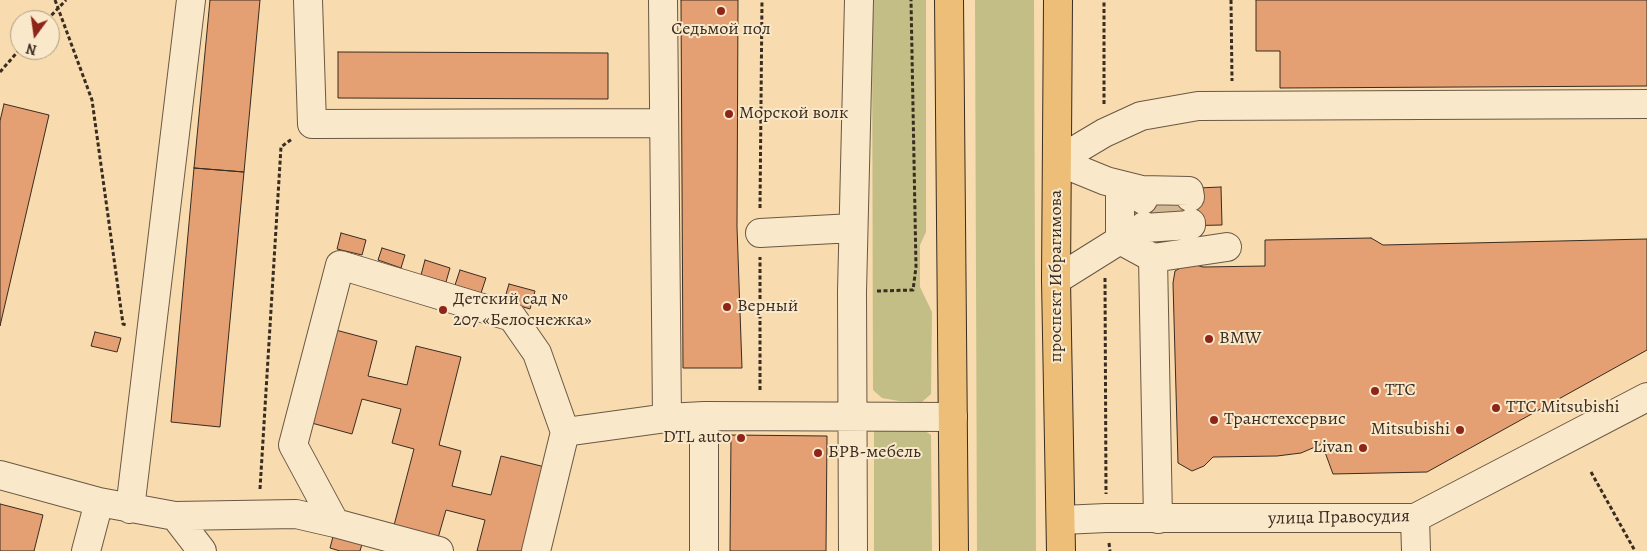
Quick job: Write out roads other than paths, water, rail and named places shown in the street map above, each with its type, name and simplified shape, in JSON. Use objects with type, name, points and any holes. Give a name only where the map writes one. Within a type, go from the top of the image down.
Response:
[{"type":"main road","points":[[949,0],[954,551]]},
{"type":"main road","name":"проспект Ибрагимова","points":[[1058,0],[1056,280],[1062,520],[1061,551]]},
{"type":"street","points":[[130,509],[191,0]]},
{"type":"street","points":[[308,0],[312,124],[663,123]]},
{"type":"street","points":[[662,0],[667,418]]},
{"type":"street","points":[[853,551],[852,292],[859,0]]},
{"type":"street","points":[[1056,161],[1104,133],[1140,116],[1198,106],[1647,104]]},
{"type":"street","points":[[1056,161],[1158,208]]},
{"type":"street","points":[[1056,280],[1120,240],[1158,208]]},
{"type":"street","points":[[1120,240],[1158,208]]},
{"type":"street","points":[[760,233],[854,228]]},
{"type":"street","points":[[1120,240],[1153,258],[1227,247]]},
{"type":"street","points":[[1153,258],[1158,519]]},
{"type":"street","points":[[335,523],[293,445],[340,265],[512,317],[537,353],[565,432],[536,551]]},
{"type":"street","name":"улица Правосудия","points":[[1062,520],[1106,518],[1415,518],[1647,397]]},
{"type":"street","points":[[565,432],[667,418],[704,416],[953,417]]},
{"type":"street","points":[[704,416],[704,551]]},
{"type":"street","points":[[0,475],[99,502],[175,516],[296,514],[439,551]]},
{"type":"street","points":[[86,551],[99,502]]},
{"type":"street","points":[[175,516],[202,551]]},
{"type":"street","points":[[1415,518],[1416,551]]},
{"type":"tunnel","points":[[1165,199],[1168,224]]},
{"type":"place","name":"Седьмой пол","points":[[721,11]]},
{"type":"place","name":"Морской волк","points":[[729,114]]},
{"type":"place","name":"Верный","points":[[727,307]]},
{"type":"place","name":"Детский сад № 207 «Белоснежка»","points":[[443,310]]},
{"type":"place","name":"BMW","points":[[1209,339]]},
{"type":"place","name":"ТТС","points":[[1375,391]]},
{"type":"place","name":"ТТС Mitsubishi","points":[[1496,408]]},
{"type":"place","name":"Транстехсервис","points":[[1214,420]]},
{"type":"place","name":"Mitsubishi","points":[[1460,430]]},
{"type":"place","name":"DTL auto","points":[[741,438]]},
{"type":"place","name":"Livan","points":[[1363,448]]},
{"type":"place","name":"БРВ-мебель","points":[[818,453]]}]
